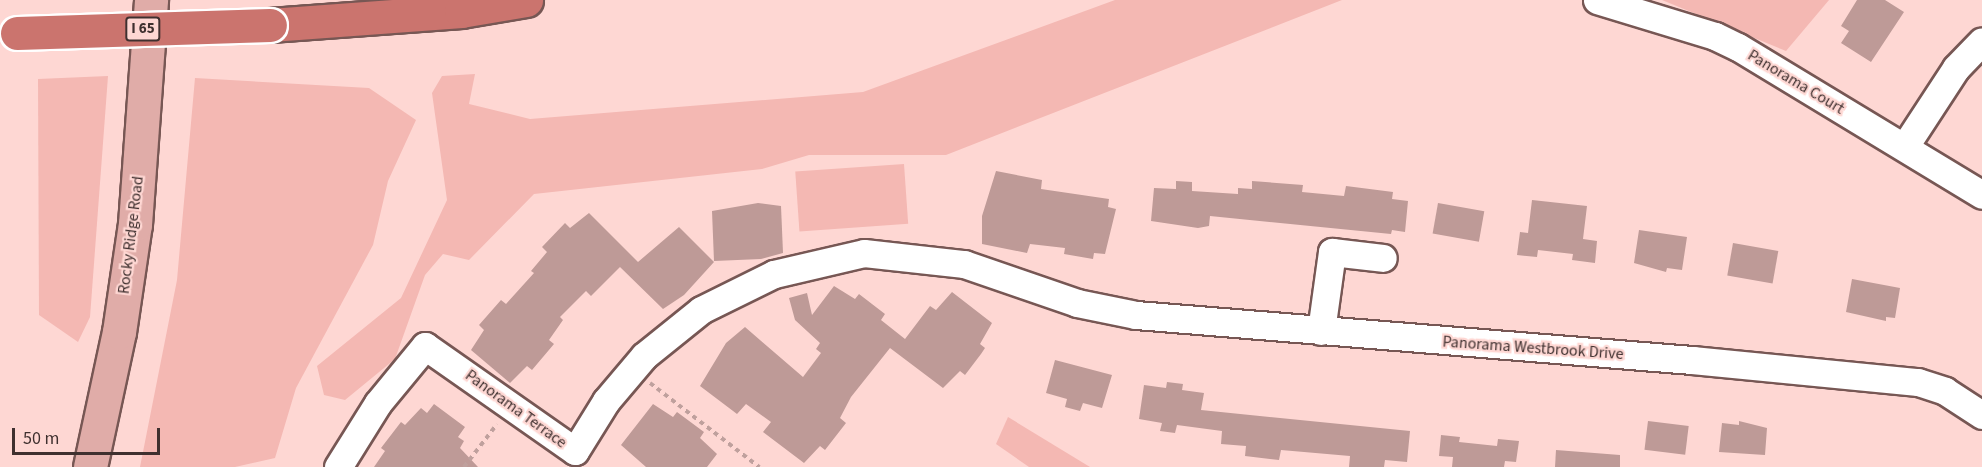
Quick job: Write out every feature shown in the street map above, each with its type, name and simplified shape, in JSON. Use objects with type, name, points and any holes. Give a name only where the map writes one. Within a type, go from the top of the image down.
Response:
[{"type":"highway","name":"I 65","points":[[8,33],[270,26],[461,12],[525,0]]},
{"type":"main road","name":"Rocky Ridge Road","points":[[90,467],[119,332],[135,224],[151,0]]},
{"type":"street","name":"Panorama Court","points":[[1597,0],[1715,36],[1905,146],[1982,195]]},
{"type":"street","points":[[1905,146],[1956,68],[1982,40]]},
{"type":"street","points":[[1321,331],[1332,252],[1383,258]]},
{"type":"street","name":"Panorama Terrace","points":[[338,467],[378,404],[425,346],[467,372],[510,406],[575,450],[606,401],[633,369],[701,310],[732,291],[817,261],[864,253],[964,264],[1077,303]]},
{"type":"street","name":"Panorama Westbrook Drive","points":[[1077,303],[1136,315],[1692,360],[1918,382],[1945,392],[1982,415]]},
{"type":"path","points":[[633,369],[759,467]]},
{"type":"path","points":[[464,467],[510,406]]},
{"type":"shaded area","points":[[1115,0],[1342,0],[946,155],[809,155],[762,169],[534,194],[469,260],[443,254],[425,275],[395,359],[345,400],[324,395],[317,366],[401,298],[447,200],[432,93],[442,76],[475,74],[469,104],[530,119],[863,92]]},
{"type":"shaded area","points":[[1662,0],[1829,0],[1786,51]]},
{"type":"shaded area","points":[[108,76],[90,317],[78,342],[39,315],[38,79]]},
{"type":"shaded area","points":[[195,78],[369,88],[416,120],[388,181],[373,245],[296,388],[275,458],[235,467],[140,467],[177,280]]},
{"type":"shaded area","points":[[904,164],[908,224],[799,231],[795,172]]},
{"type":"shaded area","points":[[1008,417],[1090,467],[1029,467],[996,444]]},
{"type":"building","points":[[1857,0],[1885,0],[1904,12],[1871,62],[1841,43],[1849,31],[1841,26]]},
{"type":"building","points":[[996,171],[1042,180],[1041,189],[1109,199],[1108,207],[1116,209],[1105,254],[1094,253],[1093,259],[1064,254],[1065,248],[1030,244],[1027,253],[982,244],[982,216]]},
{"type":"building","points":[[1176,181],[1192,182],[1192,191],[1238,194],[1238,188],[1252,189],[1252,181],[1303,185],[1302,192],[1344,196],[1346,186],[1393,192],[1392,199],[1408,201],[1405,232],[1392,230],[1391,234],[1210,216],[1209,226],[1198,228],[1151,221],[1154,188],[1176,189]]},
{"type":"building","points":[[1532,200],[1587,206],[1583,239],[1597,241],[1595,263],[1572,260],[1573,254],[1538,250],[1537,257],[1517,255],[1520,232],[1528,233]]},
{"type":"building","points":[[758,203],[781,206],[783,253],[761,259],[714,261],[712,211]]},
{"type":"building","points":[[1438,203],[1484,211],[1479,242],[1433,234]]},
{"type":"building","points":[[589,213],[638,262],[679,227],[714,262],[684,295],[663,309],[620,267],[591,296],[586,291],[560,317],[563,320],[549,340],[554,344],[532,370],[527,366],[510,383],[471,350],[484,330],[479,325],[501,300],[506,304],[534,273],[531,271],[547,252],[542,247],[565,223],[570,228]]},
{"type":"building","points":[[1639,230],[1687,237],[1682,270],[1667,268],[1666,272],[1634,263]]},
{"type":"building","points":[[1733,243],[1778,251],[1773,283],[1727,275]]},
{"type":"building","points":[[1852,279],[1900,288],[1895,318],[1886,317],[1886,321],[1846,312]]},
{"type":"building","points":[[834,286],[855,299],[859,294],[885,314],[881,320],[905,339],[930,306],[936,310],[952,292],[992,323],[980,344],[985,348],[981,354],[965,375],[960,371],[943,388],[890,348],[851,397],[840,418],[846,423],[825,450],[820,446],[804,463],[763,432],[771,422],[746,404],[737,414],[700,386],[726,343],[745,327],[803,377],[821,353],[816,349],[820,343],[795,320],[789,298],[807,293],[812,315]]},
{"type":"building","points":[[1055,360],[1112,375],[1102,408],[1083,403],[1080,411],[1065,407],[1067,399],[1046,393]]},
{"type":"building","points":[[1167,382],[1183,384],[1182,390],[1204,393],[1201,410],[1410,431],[1407,462],[1385,460],[1384,467],[1349,467],[1350,456],[1281,450],[1279,460],[1245,456],[1246,446],[1221,444],[1222,431],[1177,425],[1175,433],[1160,431],[1162,423],[1139,419],[1144,385],[1166,388]]},
{"type":"building","points":[[434,404],[465,427],[458,437],[464,441],[460,448],[478,467],[374,467],[385,451],[381,448],[401,422],[405,425],[421,408],[427,413]]},
{"type":"building","points":[[653,404],[673,417],[677,412],[704,432],[700,438],[717,454],[707,467],[646,467],[621,445]]},
{"type":"building","points":[[1648,421],[1689,426],[1685,455],[1644,450]]},
{"type":"building","points":[[1739,421],[1767,428],[1765,455],[1719,452],[1722,423],[1739,425]]},
{"type":"building","points":[[1441,435],[1460,437],[1459,442],[1497,446],[1498,439],[1519,441],[1516,462],[1505,461],[1504,467],[1452,467],[1453,457],[1439,456]]},
{"type":"building","points":[[1556,450],[1620,455],[1620,467],[1555,467]]}]
